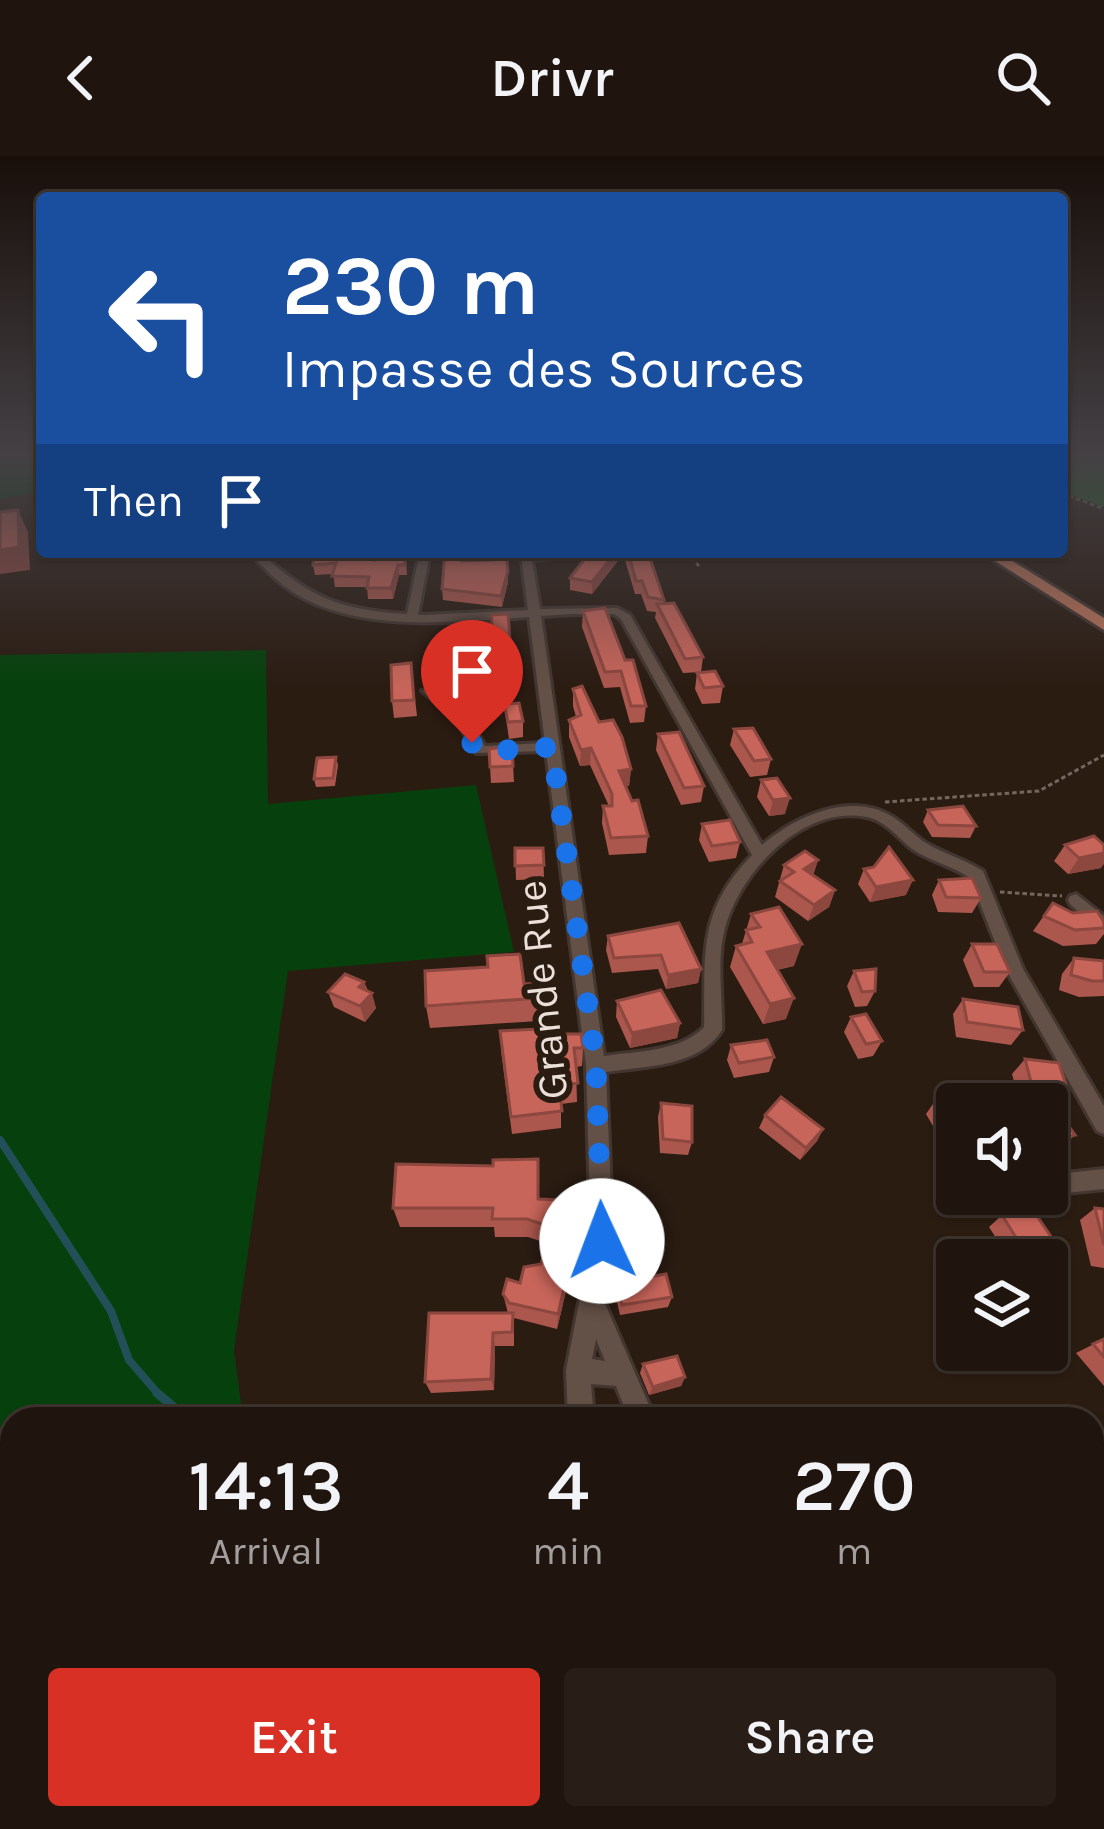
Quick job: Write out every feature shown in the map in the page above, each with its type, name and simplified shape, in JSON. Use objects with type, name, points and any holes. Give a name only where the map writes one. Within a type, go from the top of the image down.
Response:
[{"type":"main road","points":[[998,558],[1104,625]]},
{"type":"street","points":[[260,558],[278,577],[317,597],[412,617],[617,611],[626,617],[759,853]]},
{"type":"street","points":[[412,617],[424,558]]},
{"type":"street","name":"Grande Rue","points":[[526,558],[596,1064],[602,1241],[578,1370],[580,1407]]},
{"type":"street","points":[[617,611],[618,590]]},
{"type":"street","points":[[428,691],[460,716],[481,750],[552,747]]},
{"type":"street","points":[[596,1064],[700,1046],[713,1030],[710,966],[715,931],[739,874],[759,853],[809,825],[850,812],[885,818],[924,849],[964,865],[986,892],[1015,970],[1104,1125]]},
{"type":"street","points":[[1076,900],[1104,926]]},
{"type":"street","points":[[1068,1183],[1104,1179]]},
{"type":"street","points":[[590,1296],[637,1407]]},
{"type":"street","points":[[578,1370],[623,1375]]},
{"type":"path","points":[[692,558],[699,566]]},
{"type":"path","points":[[850,812],[892,801],[1039,791],[1104,755]]},
{"type":"path","points":[[986,892],[1050,893],[1076,900]]},
{"type":"green space","points":[[266,650],[268,804],[476,785],[514,952],[288,971],[234,1350],[241,1407],[0,1407],[0,655]]},
{"type":"building","points":[[0,532],[19,532],[19,547],[0,550]]},
{"type":"building","points":[[314,558],[405,558],[391,588],[367,588],[369,577],[332,576],[336,563],[313,565]]},
{"type":"building","points":[[445,558],[507,558],[501,596],[442,589]]},
{"type":"building","points":[[585,558],[611,558],[592,582],[570,578]]},
{"type":"building","points":[[630,558],[650,558],[664,600],[648,597],[642,581],[636,581]]},
{"type":"building","points":[[674,603],[703,657],[685,659],[657,604]]},
{"type":"building","points":[[605,608],[625,660],[633,660],[646,706],[631,706],[621,671],[605,672],[583,611]]},
{"type":"building","points":[[508,614],[512,667],[496,668],[491,615]]},
{"type":"building","points":[[492,656],[493,674],[476,674],[482,694],[467,695],[456,658]]},
{"type":"building","points":[[411,663],[414,700],[392,701],[391,665]]},
{"type":"building","points":[[715,671],[723,686],[704,688],[697,673]]},
{"type":"building","points":[[582,686],[599,722],[613,720],[622,737],[631,769],[619,771],[632,801],[638,800],[648,836],[611,838],[603,806],[612,806],[612,794],[591,748],[581,750],[569,720],[581,715],[573,689]]},
{"type":"building","points":[[519,703],[523,721],[508,722],[504,704]]},
{"type":"building","points":[[753,728],[771,759],[754,761],[734,729]]},
{"type":"building","points":[[679,732],[704,786],[684,788],[658,734]]},
{"type":"building","points":[[512,746],[513,766],[490,767],[489,749]]},
{"type":"building","points":[[336,757],[333,778],[314,779],[317,758]]},
{"type":"building","points":[[777,778],[790,798],[773,800],[761,780]]},
{"type":"building","points":[[963,806],[976,826],[938,825],[928,810]]},
{"type":"building","points":[[730,820],[740,842],[712,846],[702,824]]},
{"type":"building","points":[[1094,836],[1104,845],[1104,853],[1079,858],[1065,845]]},
{"type":"building","points":[[889,847],[913,880],[876,887],[864,869],[874,867]]},
{"type":"building","points":[[515,848],[543,848],[544,865],[515,866]]},
{"type":"building","points":[[805,851],[818,860],[804,869],[835,890],[814,905],[780,881],[794,872],[784,865]]},
{"type":"building","points":[[972,878],[981,898],[946,897],[939,880]]},
{"type":"building","points":[[1053,903],[1073,913],[1097,911],[1104,928],[1075,930],[1044,916]]},
{"type":"building","points":[[779,907],[802,944],[767,952],[794,998],[770,1004],[736,946],[752,942],[746,930],[760,927],[751,914]]},
{"type":"building","points":[[679,923],[701,969],[668,975],[661,955],[614,958],[608,936]]},
{"type":"building","points":[[972,944],[997,944],[1010,972],[984,972]]},
{"type":"building","points":[[520,954],[524,984],[552,982],[553,997],[426,1006],[425,971],[488,967],[487,956]]},
{"type":"building","points":[[1074,958],[1104,961],[1104,981],[1071,975]]},
{"type":"building","points":[[876,969],[875,991],[862,992],[854,971]]},
{"type":"building","points":[[345,974],[364,982],[359,987],[372,993],[360,1006],[328,992]]},
{"type":"building","points":[[661,990],[680,1023],[632,1033],[617,1001]]},
{"type":"building","points":[[963,999],[1018,1007],[1023,1030],[967,1022]]},
{"type":"building","points":[[866,1014],[882,1041],[866,1044],[851,1017]]},
{"type":"building","points":[[563,1028],[564,1034],[581,1034],[583,1048],[574,1048],[578,1083],[559,1086],[562,1111],[511,1117],[500,1031]]},
{"type":"building","points":[[767,1040],[774,1057],[739,1063],[731,1045]]},
{"type":"building","points":[[1025,1059],[1059,1063],[1065,1083],[1043,1083],[1031,1082]]},
{"type":"building","points":[[781,1097],[823,1129],[806,1148],[765,1115]]},
{"type":"building","points":[[661,1103],[692,1106],[692,1142],[663,1139]]},
{"type":"building","points":[[538,1159],[538,1199],[586,1201],[583,1233],[577,1232],[558,1314],[509,1303],[503,1294],[507,1279],[520,1283],[524,1267],[541,1264],[551,1227],[527,1219],[492,1219],[493,1208],[393,1208],[396,1164],[493,1166],[493,1160]]},
{"type":"building","points":[[1095,1208],[1104,1209],[1104,1245]]},
{"type":"building","points":[[1002,1215],[1036,1215],[1053,1239],[1017,1239]]},
{"type":"building","points":[[666,1274],[672,1297],[622,1305],[617,1282]]},
{"type":"building","points":[[429,1313],[513,1313],[512,1332],[493,1333],[491,1379],[425,1382]]},
{"type":"building","points":[[1104,1339],[1104,1357],[1093,1344]]},
{"type":"building","points":[[677,1356],[685,1377],[653,1387],[643,1364]]},
{"type":"waterway","points":[[0,1140],[111,1311],[129,1360],[158,1394]]},
{"type":"waterway","points":[[158,1394],[174,1407]]},
{"type":"route","points":[[472,743],[488,751],[552,747],[596,1064],[602,1241]]}]
